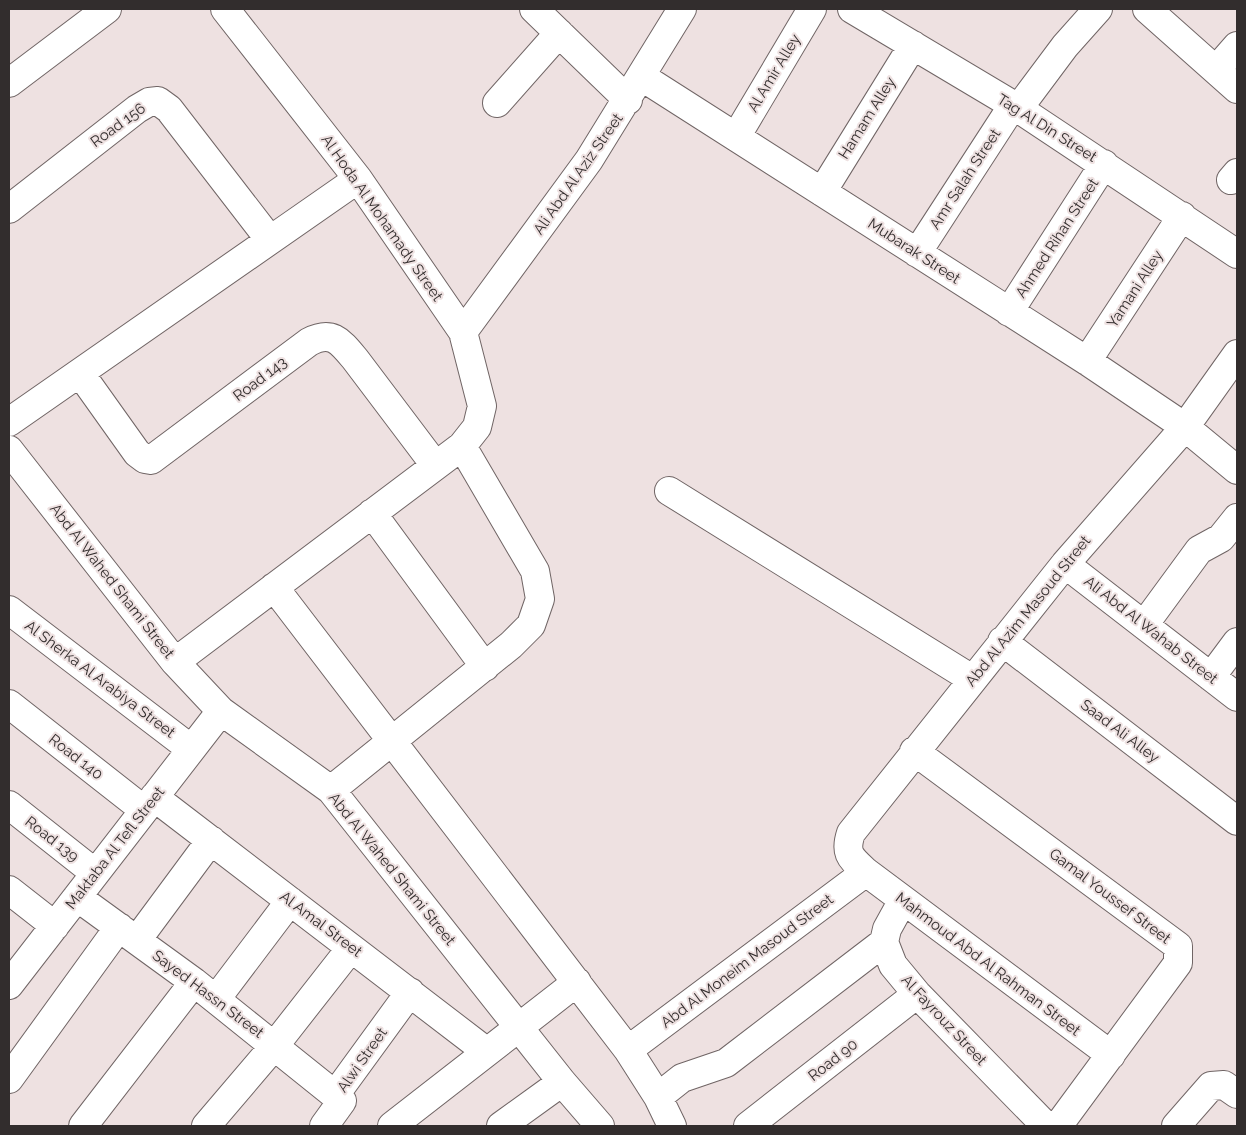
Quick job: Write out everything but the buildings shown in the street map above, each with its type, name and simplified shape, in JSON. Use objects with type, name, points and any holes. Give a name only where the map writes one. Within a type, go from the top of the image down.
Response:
[{"type":"street","points":[[9,83],[107,9]]},
{"type":"street","name":"Al Hoda Al Mohamady Street","points":[[175,662],[435,464],[462,446],[477,427],[482,406],[463,332],[358,179],[225,9]]},
{"type":"street","points":[[534,9],[628,100]]},
{"type":"street","name":"Ali Abd Al Aziz Street","points":[[463,332],[548,218],[628,100],[682,9]]},
{"type":"street","name":"Al Amir Alley","points":[[736,137],[812,9]]},
{"type":"street","name":"Tag Al Din Street","points":[[852,9],[1016,107],[1237,254]]},
{"type":"street","name":"Amr Salah Street","points":[[917,252],[1016,107],[1065,46],[1098,9]]},
{"type":"street","points":[[1152,10],[1237,89]]},
{"type":"street","points":[[497,103],[559,33]]},
{"type":"street","name":"Hamam Alley","points":[[822,192],[913,45]]},
{"type":"street","points":[[1216,70],[1237,46]]},
{"type":"street","name":"Mubarak Street","points":[[642,77],[1087,362],[1185,427],[1237,470]]},
{"type":"street","name":"Road 156","points":[[9,209],[136,109],[149,102],[158,101],[169,108],[270,240]]},
{"type":"street","name":"Ahmed Rihan Street","points":[[1009,312],[1104,164]]},
{"type":"street","points":[[9,422],[358,179]]},
{"type":"street","name":"Yamani Alley","points":[[1087,362],[1182,216]]},
{"type":"street","name":"Road 143","points":[[80,373],[137,452],[145,459],[151,460],[308,342],[321,335],[332,337],[344,345],[435,464]]},
{"type":"street","name":"Abd Al Azim Masoud Street","points":[[866,872],[847,850],[850,833],[1065,564],[1185,427],[1237,354]]},
{"type":"street","points":[[331,790],[511,646],[531,626],[540,599],[535,571],[462,446]]},
{"type":"street","name":"Abd Al Wahed Shami Street","points":[[9,450],[175,662],[221,711],[331,790],[518,1028],[600,1126]]},
{"type":"street","points":[[669,490],[972,679]]},
{"type":"street","points":[[372,513],[485,666]]},
{"type":"street","points":[[1144,625],[1199,550],[1221,538],[1237,518]]},
{"type":"street","name":"Ali Abd Al Wahab Street","points":[[1065,564],[1237,697]]},
{"type":"street","points":[[274,588],[628,1050],[658,1097],[672,1126]]},
{"type":"street","name":"Al Sherka Al Arabiya Street","points":[[9,610],[191,749]]},
{"type":"street","name":"Saad Ali Alley","points":[[1002,641],[1237,821]]},
{"type":"street","points":[[1211,677],[1237,642]]},
{"type":"street","name":"Road 140","points":[[9,704],[149,804]]},
{"type":"street","name":"Maktaba Al Tefl Street","points":[[9,986],[221,711]]},
{"type":"street","name":"Gamal Youssef Street","points":[[914,751],[1178,946],[1178,962],[1058,1126]]},
{"type":"street","name":"Al Amal Street","points":[[149,804],[210,840],[487,1052]]},
{"type":"street","name":"Road 139","points":[[9,806],[95,873]]},
{"type":"street","points":[[9,1079],[128,933],[210,840]]},
{"type":"street","name":"Mahmoud Abd Al Rahman Street","points":[[866,872],[1111,1055]]},
{"type":"street","name":"Abd Al Moneim Masoud Street","points":[[628,1050],[866,872]]},
{"type":"street","points":[[9,890],[55,926]]},
{"type":"street","name":"Sayed Hassn Street","points":[[77,897],[194,982],[335,1095]]},
{"type":"street","points":[[658,1097],[682,1078],[726,1063],[884,942],[887,929],[903,900]]},
{"type":"street","points":[[216,999],[290,901]]},
{"type":"street","name":"Al Fayrouz Street","points":[[884,942],[893,966],[1046,1126]]},
{"type":"street","points":[[206,1126],[275,1045],[351,948]]},
{"type":"street","points":[[83,1126],[194,982]]},
{"type":"street","points":[[392,1126],[577,982]]},
{"type":"street","name":"Alwi Street","points":[[324,1126],[342,1101],[335,1095],[410,992]]},
{"type":"street","name":"Road 90","points":[[748,1126],[918,994]]},
{"type":"street","points":[[501,1126],[562,1082]]},
{"type":"street","points":[[1176,1126],[1211,1086],[1224,1085],[1237,1094]]}]
